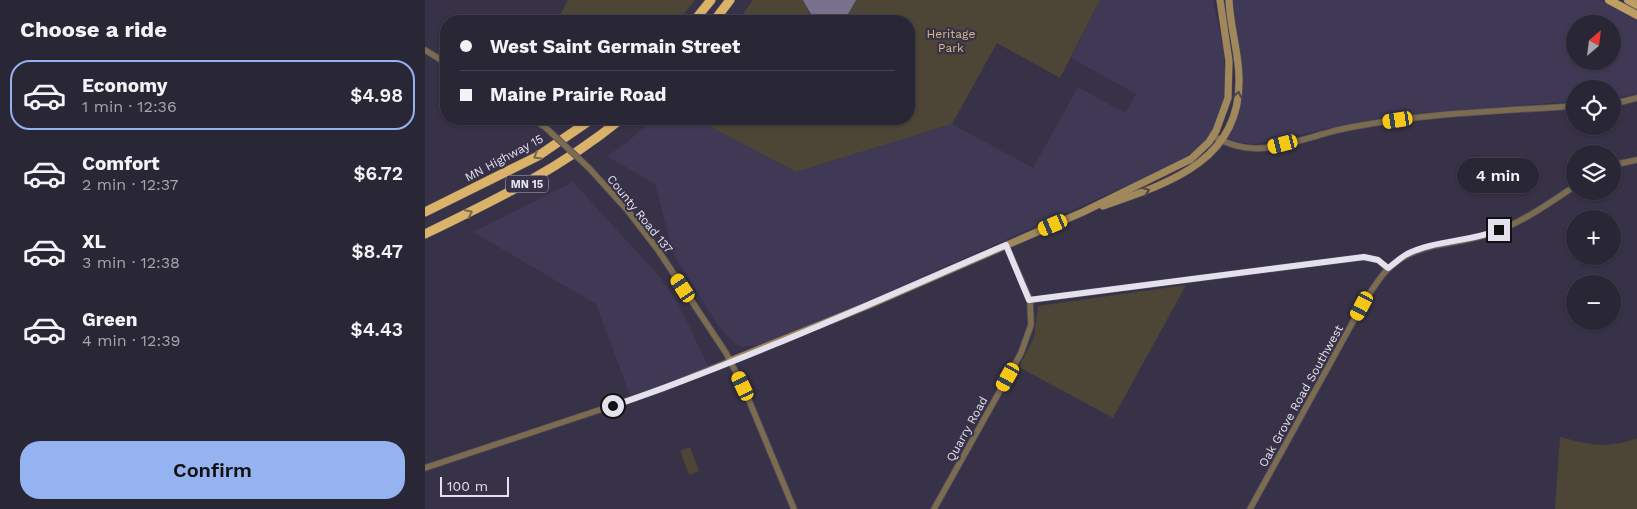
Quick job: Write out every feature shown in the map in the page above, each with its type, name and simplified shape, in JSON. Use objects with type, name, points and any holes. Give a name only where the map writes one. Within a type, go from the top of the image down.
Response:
[{"type":"highway","points":[[699,15],[711,0]]},
{"type":"highway","points":[[719,15],[730,0]]},
{"type":"highway","name":"MN Highway 15","points":[[425,212],[538,156],[583,125]]},
{"type":"highway","name":"MN 15","points":[[425,234],[517,190],[550,171],[613,125]]},
{"type":"main road","points":[[1083,212],[1129,188],[1182,166],[1201,151],[1213,136],[1224,112],[1230,83],[1219,0]]},
{"type":"main road","points":[[730,361],[1083,212],[1178,177],[1201,163],[1221,140],[1235,110],[1239,86],[1229,0]]},
{"type":"main road","points":[[1609,0],[1637,15]]},
{"type":"main road","points":[[1628,0],[1637,5]]},
{"type":"street","points":[[425,50],[440,59]]},
{"type":"street","points":[[1621,102],[1637,98]]},
{"type":"street","points":[[1213,136],[1242,148],[1264,148],[1351,127],[1412,118],[1449,113],[1566,106]]},
{"type":"street","name":"County Road 137","points":[[542,125],[589,168],[628,211],[658,250],[730,361],[743,386],[794,509]]},
{"type":"street","points":[[1621,164],[1637,160]]},
{"type":"street","name":"Oak Grove Road Southwest","points":[[1250,509],[1367,298],[1388,268],[1406,254],[1424,248],[1487,235],[1511,226],[1566,192]]},
{"type":"street","name":"Quarry Road","points":[[934,509],[1021,353],[1031,325],[1029,300],[1006,245]]},
{"type":"street","points":[[1029,300],[1364,257],[1378,260],[1388,268]]},
{"type":"street","points":[[425,468],[662,389],[730,361]]},
{"type":"shaded area","points":[[803,0],[856,0],[847,15],[812,15]]},
{"type":"shaded area","points":[[1100,0],[1213,0],[1223,48],[1226,84],[1221,110],[1212,132],[1199,148],[1179,162],[1160,171],[861,304],[760,345],[741,347],[733,342],[717,324],[674,255],[655,184],[607,156],[630,140],[646,125],[707,125],[796,172],[952,124],[1033,168],[1078,87],[1125,113],[1136,94],[1071,58]]},
{"type":"shaded area","points":[[1231,0],[1600,0],[1637,20],[1637,93],[1621,97],[1621,80],[1566,80],[1566,102],[1392,115],[1254,144],[1237,142],[1226,137],[1239,103]]},
{"type":"shaded area","points":[[573,182],[659,276],[678,303],[709,368],[631,398],[596,304],[473,232]]},
{"type":"green space","points":[[568,0],[695,0],[683,15],[560,15]]},
{"type":"green space","name":"Heritage Park","points":[[753,0],[1100,0],[1060,78],[997,43],[952,124],[796,172],[707,125],[915,125],[915,15],[742,15]]},
{"type":"green space","points":[[1186,285],[1113,418],[1019,367],[1034,337],[1038,306]]},
{"type":"green space","points":[[1560,437],[1599,445],[1617,444],[1637,438],[1637,509],[1555,509]]},
{"type":"green space","points":[[690,447],[699,471],[689,475],[680,451]]},
{"type":"route","points":[[613,406],[740,358],[869,305],[1006,245],[1029,300],[1364,257],[1378,260],[1388,268],[1406,254],[1424,248],[1487,235],[1499,230]]}]
